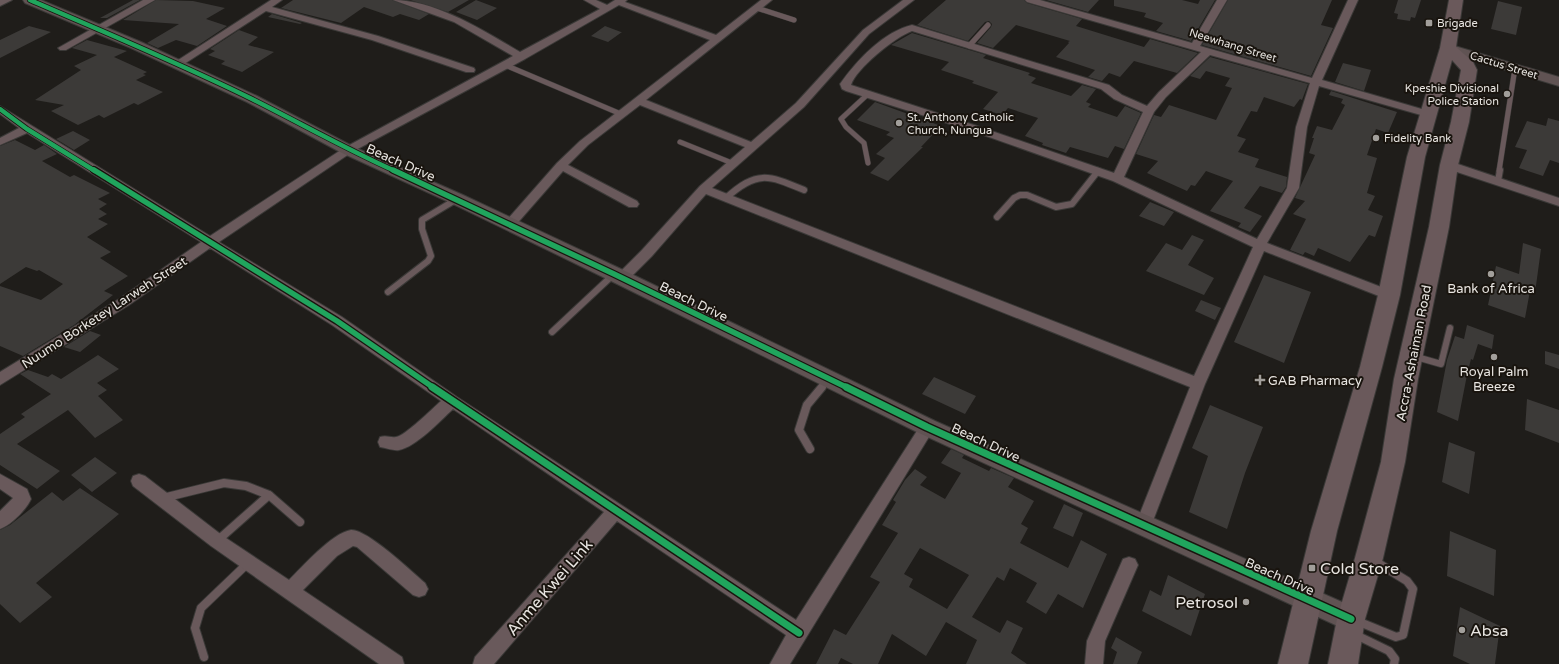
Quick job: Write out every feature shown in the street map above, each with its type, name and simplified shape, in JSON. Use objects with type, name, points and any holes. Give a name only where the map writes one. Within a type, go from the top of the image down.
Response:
[{"type":"main road","points":[[1293,664],[1324,531],[1362,398],[1388,295],[1416,157],[1448,48],[1456,0]]},
{"type":"main road","name":"Accra-Ashaiman Road","points":[[1343,664],[1350,625],[1369,558],[1393,462],[1411,355],[1439,226],[1448,165],[1460,122],[1469,70],[1467,65],[1448,48]]},
{"type":"street","points":[[0,3],[7,0]]},
{"type":"street","name":"Beach Drive","points":[[30,0],[100,29],[252,99],[348,150],[510,224],[927,427],[1308,601],[1350,625]]},
{"type":"street","points":[[63,48],[100,29],[150,0]]},
{"type":"street","points":[[177,64],[277,0]]},
{"type":"street","points":[[398,0],[458,20],[521,56]]},
{"type":"street","points":[[589,0],[606,8]]},
{"type":"street","points":[[510,224],[561,166],[584,143],[767,0]]},
{"type":"street","points":[[618,276],[647,253],[704,189],[800,105],[849,49],[866,32],[909,0]]},
{"type":"street","name":"Neewhang Street","points":[[1030,0],[1063,4],[1208,51],[1428,114]]},
{"type":"street","points":[[1195,46],[1222,0]]},
{"type":"street","points":[[1143,526],[1198,384],[1260,245],[1293,188],[1296,179],[1303,120],[1316,83],[1353,0]]},
{"type":"street","points":[[620,1],[717,39]]},
{"type":"street","name":"Nuumo Borketey Larweh Street","points":[[0,379],[124,302],[210,242],[348,150],[505,66],[620,1]]},
{"type":"street","points":[[265,8],[375,38],[470,70]]},
{"type":"street","points":[[1149,111],[1118,97],[1105,87],[912,28],[906,29],[888,40],[855,72],[845,84],[846,87],[976,129],[1117,178],[1260,245],[1388,295]]},
{"type":"street","name":"Cactus Street","points":[[1448,48],[1559,82]]},
{"type":"street","points":[[1117,178],[1149,111],[1161,96],[1194,67],[1208,51]]},
{"type":"street","points":[[638,100],[752,146]]},
{"type":"street","points":[[0,108],[27,129],[337,321],[452,401],[799,633]]},
{"type":"street","points":[[0,142],[27,129]]},
{"type":"street","points":[[1448,165],[1559,202]]},
{"type":"street","points":[[561,166],[633,204]]},
{"type":"street","points":[[704,189],[1198,384]]},
{"type":"street","points":[[386,442],[398,444],[410,437],[452,401]]},
{"type":"street","points":[[779,664],[927,427]]},
{"type":"street","points":[[0,481],[21,494],[23,499],[0,522]]},
{"type":"street","points":[[139,481],[217,541],[395,664]]},
{"type":"street","name":"Anme Kwei Link","points":[[482,664],[616,510]]},
{"type":"street","points":[[290,591],[331,550],[350,538],[360,540],[419,589]]},
{"type":"street","points":[[1094,664],[1096,642],[1129,565]]},
{"type":"lane","points":[[757,8],[794,20]]},
{"type":"lane","points":[[968,46],[988,25]]},
{"type":"lane","points":[[505,66],[621,114]]},
{"type":"lane","points":[[1498,181],[1515,68]]},
{"type":"lane","points":[[868,94],[842,119],[846,127],[864,143],[868,163]]},
{"type":"lane","points":[[680,142],[732,163]]},
{"type":"lane","points":[[997,217],[1014,198],[1020,195],[1026,195],[1056,207],[1072,204],[1098,171]]},
{"type":"lane","points":[[726,198],[741,183],[752,179],[771,176],[804,190]]},
{"type":"lane","points":[[388,292],[428,262],[432,256],[422,229],[422,220],[457,199]]},
{"type":"lane","points":[[552,332],[618,276]]},
{"type":"lane","points":[[1411,355],[1441,364],[1450,328]]},
{"type":"lane","points":[[810,449],[799,430],[807,405],[829,379]]},
{"type":"lane","points":[[161,498],[224,482],[246,486],[269,495],[300,522]]},
{"type":"lane","points":[[217,541],[269,495]]},
{"type":"lane","points":[[1350,625],[1396,637],[1403,635],[1413,589],[1408,581],[1369,558]]},
{"type":"lane","points":[[204,657],[195,628],[201,608],[249,562]]},
{"type":"lane","points":[[1350,625],[1389,652],[1395,659],[1394,664]]},
{"type":"building","points":[[133,0],[140,0],[107,18],[100,18]]},
{"type":"building","points":[[156,0],[193,1],[225,8],[206,19],[227,26],[197,46],[176,40],[158,48],[147,43],[179,24],[123,20]]},
{"type":"building","points":[[293,0],[392,0],[429,14],[419,20],[400,14],[393,17],[364,7],[341,23],[281,8]]},
{"type":"building","points":[[410,0],[469,0],[448,12]]},
{"type":"building","points":[[476,0],[497,8],[477,20],[456,12]]},
{"type":"building","points":[[946,0],[1024,0],[1027,3],[1082,19],[1076,26],[1144,47],[1150,39],[1198,53],[1177,73],[1134,61],[1120,77],[1109,73],[1102,81],[1088,77],[1095,70],[1056,57],[1070,41],[1016,25],[993,48],[977,43],[991,27],[992,24],[989,21],[985,22],[968,41],[917,25]]},
{"type":"building","points":[[1046,0],[1099,0],[1088,12]]},
{"type":"building","points":[[1114,0],[1182,0],[1198,4],[1200,0],[1215,0],[1191,41],[1156,31],[1163,23],[1144,17],[1146,13],[1114,6]]},
{"type":"building","points":[[1228,0],[1332,0],[1321,25],[1333,28],[1311,76],[1202,45]]},
{"type":"building","points":[[1398,0],[1421,0],[1415,18],[1411,17],[1410,21],[1397,19],[1398,14],[1394,13]]},
{"type":"building","points":[[1498,1],[1522,7],[1516,35],[1491,29]]},
{"type":"building","points":[[272,14],[302,23],[300,24],[268,17]]},
{"type":"building","points":[[29,26],[51,32],[0,58],[0,40]]},
{"type":"building","points":[[605,26],[622,32],[608,42],[591,36]]},
{"type":"building","points":[[239,30],[258,37],[248,45],[274,52],[242,72],[221,64],[225,61],[208,55],[215,51],[210,49]]},
{"type":"building","points":[[912,33],[986,55],[983,58],[1030,73],[1028,75],[1036,78],[1031,83],[1071,96],[1082,85],[1096,89],[1086,102],[1091,104],[1088,107],[1117,117],[1125,106],[1141,113],[1124,149],[1115,146],[1108,158],[1070,147],[1066,153],[1042,145],[1043,143],[1025,136],[1038,118],[1008,108],[1002,115],[983,109],[998,92],[972,83],[974,81],[941,70],[949,62],[891,45]]},
{"type":"building","points":[[87,40],[127,51],[114,57],[147,72],[143,74],[146,75],[136,80],[163,92],[138,105],[134,103],[104,118],[99,115],[78,125],[51,111],[64,105],[35,100],[81,70],[74,66],[97,55],[72,48]]},
{"type":"building","points":[[1210,57],[1308,84],[1302,100],[1300,99],[1294,107],[1264,97],[1257,112],[1251,111],[1237,136],[1246,139],[1238,152],[1259,159],[1255,167],[1287,177],[1286,187],[1282,193],[1260,186],[1244,208],[1262,216],[1250,232],[1238,227],[1241,223],[1210,211],[1233,181],[1206,171],[1195,186],[1191,185],[1187,191],[1147,173],[1158,161],[1136,154],[1154,115],[1161,117],[1169,105],[1216,120],[1232,88],[1225,86],[1230,78],[1206,71],[1200,79],[1190,76]]},
{"type":"building","points":[[1343,63],[1371,70],[1364,91],[1335,82]]},
{"type":"building","points":[[1331,91],[1397,112],[1388,133],[1376,129],[1367,155],[1377,158],[1367,193],[1375,196],[1368,210],[1383,216],[1375,237],[1369,235],[1350,262],[1318,248],[1314,256],[1305,252],[1303,255],[1290,250],[1306,219],[1293,214],[1305,201],[1295,198],[1315,155],[1309,153],[1314,138],[1312,138],[1317,126],[1332,130],[1345,105],[1341,103],[1343,99],[1329,95]]},
{"type":"building","points":[[875,102],[941,126],[921,147],[923,147],[888,181],[870,173],[885,158],[876,154],[894,138],[886,135],[890,132],[857,120]]},
{"type":"building","points":[[1548,118],[1559,121],[1559,163],[1550,160],[1543,176],[1519,168],[1527,150],[1515,147],[1527,121],[1546,126]]},
{"type":"building","points":[[73,131],[90,140],[74,150],[56,139]]},
{"type":"building","points":[[15,140],[35,150],[44,145],[57,154],[42,161],[70,177],[74,175],[110,193],[98,199],[107,204],[99,209],[107,214],[98,219],[108,224],[87,237],[111,252],[100,258],[128,276],[104,291],[113,295],[74,325],[23,356],[0,346],[0,286],[41,300],[63,284],[39,270],[37,271],[26,267],[0,284],[0,146]]},
{"type":"building","points":[[1150,202],[1174,212],[1164,226],[1139,216]]},
{"type":"building","points":[[1192,235],[1204,240],[1188,265],[1214,278],[1204,295],[1146,271],[1166,243],[1182,250]]},
{"type":"building","points":[[1523,243],[1541,249],[1535,293],[1530,291],[1525,318],[1488,305],[1496,266],[1519,274]]},
{"type":"building","points":[[1264,275],[1311,292],[1284,363],[1234,342]]},
{"type":"building","points":[[1201,300],[1221,308],[1215,320],[1195,311]]},
{"type":"building","points":[[1467,325],[1494,335],[1492,349],[1478,344],[1473,360],[1471,359],[1458,421],[1437,412],[1447,360],[1455,336],[1464,339]]},
{"type":"building","points":[[90,331],[101,335],[80,352],[64,347]]},
{"type":"building","points":[[1545,351],[1559,355],[1559,369],[1545,364]]},
{"type":"building","points":[[98,355],[119,369],[97,383],[107,390],[98,396],[123,420],[95,438],[68,410],[17,444],[60,471],[37,489],[0,465],[0,434],[25,417],[21,414],[51,394],[20,374],[28,370],[48,377],[52,374],[61,379]]},
{"type":"building","points":[[934,377],[976,396],[965,414],[922,394]]},
{"type":"building","points":[[1527,399],[1559,410],[1559,443],[1525,430]]},
{"type":"building","points":[[1210,405],[1263,427],[1245,473],[1227,529],[1189,512],[1208,456],[1192,448]]},
{"type":"building","points":[[1449,442],[1475,452],[1469,494],[1442,482]]},
{"type":"building","points":[[951,449],[964,455],[962,458],[989,471],[991,468],[1014,478],[1008,487],[1034,501],[1021,524],[1028,528],[1020,543],[1068,568],[1081,540],[1107,554],[1083,608],[1058,594],[1046,614],[1026,602],[1037,583],[1010,568],[1004,581],[997,577],[972,617],[1000,633],[1007,620],[1023,628],[1011,653],[1027,664],[966,664],[977,640],[946,622],[926,656],[892,634],[878,664],[853,664],[841,658],[838,664],[816,664],[834,629],[846,635],[880,582],[870,577],[898,533],[882,525],[896,502],[893,500],[905,480],[915,469],[927,477],[920,485],[945,499],[961,473],[941,463]],"holes":[[[920,548],[969,575],[947,609],[909,587],[913,579],[904,574]]]},
{"type":"building","points":[[95,457],[117,473],[92,492],[71,475]]},
{"type":"building","points":[[80,488],[119,514],[36,583],[52,597],[20,623],[0,604],[0,530],[10,525],[52,492],[63,501]]},
{"type":"building","points":[[1064,504],[1083,513],[1073,537],[1053,528]]},
{"type":"building","points":[[1450,531],[1496,550],[1494,596],[1447,576]]},
{"type":"building","points":[[1168,575],[1205,594],[1191,636],[1142,611],[1150,590],[1161,596]]},
{"type":"building","points":[[1460,607],[1500,626],[1495,664],[1470,664],[1453,656]]},
{"type":"building","points":[[1116,637],[1142,652],[1137,664],[1113,664],[1117,652],[1111,648]]},
{"type":"cycle path","points":[[30,0],[136,45],[252,99],[348,150],[457,199],[614,274],[927,427],[1351,619]]},
{"type":"cycle path","points":[[0,109],[27,129],[337,321],[452,401],[799,633]]},
{"type":"place","name":"Brigade","points":[[1429,23]]},
{"type":"place","name":"Kpeshie Divisional Police Station","points":[[1507,94]]},
{"type":"place","name":"St. Anthony Catholic Church, Nungua","points":[[899,123]]},
{"type":"place","name":"Fidelity Bank","points":[[1376,138]]},
{"type":"place","name":"Bank of Africa","points":[[1491,274]]},
{"type":"place","name":"Royal Palm Breeze","points":[[1494,357]]},
{"type":"place","name":"GAB Pharmacy","points":[[1260,380]]},
{"type":"place","name":"Cold Store","points":[[1312,568]]},
{"type":"place","name":"Petrosol","points":[[1246,602]]},
{"type":"place","name":"Absa","points":[[1462,630]]}]
